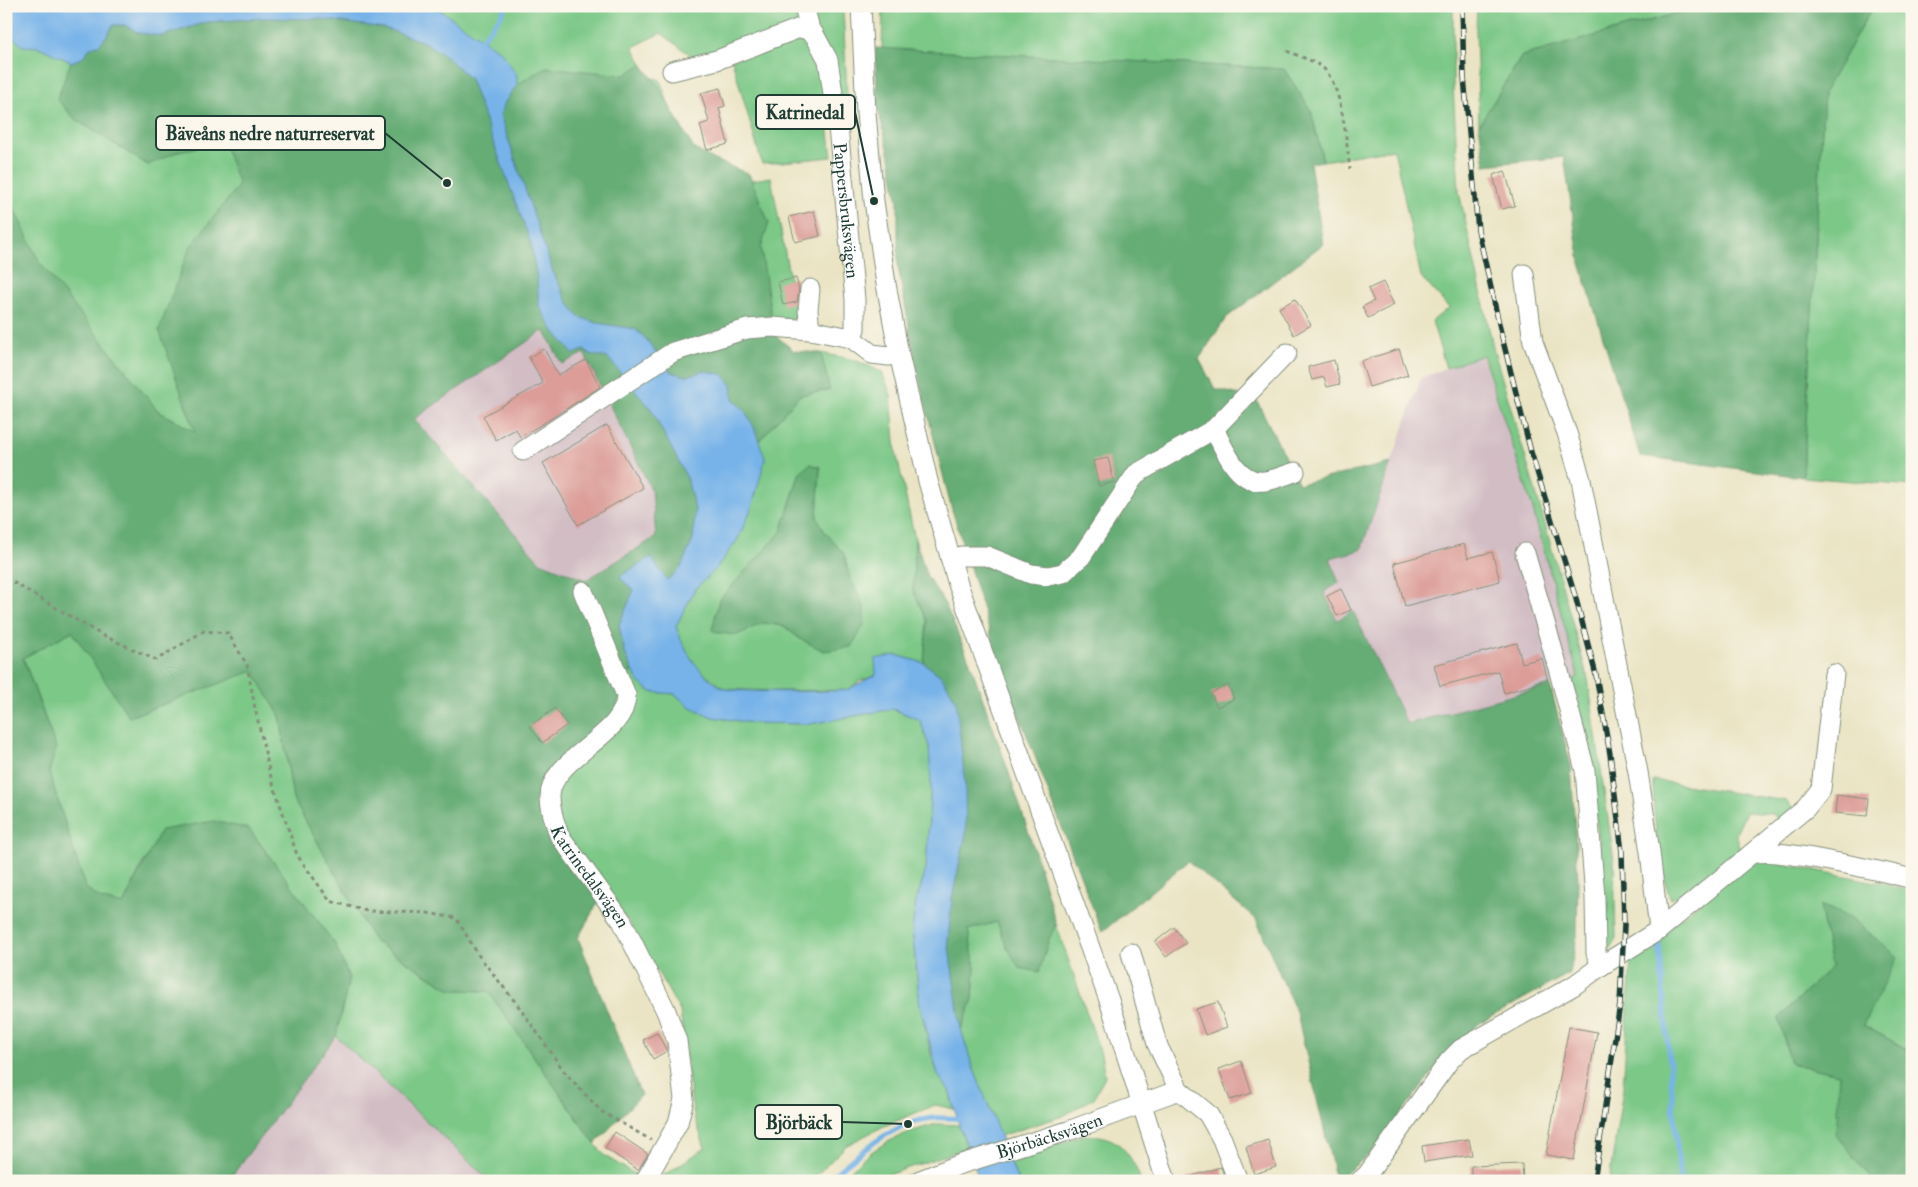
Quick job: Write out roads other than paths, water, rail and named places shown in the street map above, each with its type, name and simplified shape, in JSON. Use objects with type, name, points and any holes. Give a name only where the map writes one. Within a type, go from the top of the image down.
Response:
[{"type":"street","points":[[672,71],[717,60],[797,28],[807,30],[809,25],[804,6]]},
{"type":"street","points":[[861,6],[866,113],[874,201],[886,284],[899,354],[928,481],[951,560],[995,690],[1109,1000],[1166,1181]]},
{"type":"street","name":"Pappersbruksvägen","points":[[807,30],[818,40],[828,60],[838,127],[855,300],[855,329],[851,338]]},
{"type":"street","points":[[1524,274],[1533,342],[1581,480],[1638,772],[1650,852],[1658,930]]},
{"type":"street","points":[[810,289],[808,310],[810,330]]},
{"type":"street","points":[[523,452],[673,352],[747,329],[773,327],[810,330],[851,338],[872,354],[889,356],[899,354]]},
{"type":"street","points":[[951,560],[961,556],[986,556],[1030,574],[1048,576],[1063,573],[1081,557],[1136,474],[1214,429],[1287,352]]},
{"type":"street","points":[[1214,429],[1237,471],[1250,478],[1262,482],[1295,472]]},
{"type":"street","points":[[1526,553],[1585,770],[1595,897],[1596,953],[1601,966]]},
{"type":"street","name":"Katrinedalsvägen","points":[[583,591],[626,695],[626,704],[619,717],[556,775],[550,796],[554,821],[559,835],[622,921],[666,1011],[677,1041],[684,1099],[678,1123],[646,1181]]},
{"type":"street","points":[[1360,1181],[1449,1061],[1462,1048],[1573,986],[1658,930],[1806,808],[1821,789],[1834,674]]},
{"type":"street","points":[[1751,854],[1761,852],[1790,854],[1868,867],[1912,879]]},
{"type":"street","points":[[1131,954],[1157,1044],[1180,1090],[1208,1114],[1222,1139],[1238,1181]]},
{"type":"street","name":"Björbäcksvägen","points":[[918,1181],[958,1165],[1012,1150],[1180,1090]]},
{"type":"water","points":[[6,6],[430,6],[440,10],[501,52],[517,75],[517,85],[505,102],[500,115],[553,272],[567,301],[579,317],[597,323],[635,329],[646,339],[671,372],[686,376],[705,371],[722,374],[732,385],[733,399],[744,410],[753,425],[765,458],[752,507],[738,539],[716,569],[695,589],[676,626],[688,653],[707,676],[723,688],[762,691],[846,690],[876,675],[875,659],[896,655],[924,663],[942,677],[956,700],[965,784],[966,833],[952,898],[948,941],[961,1030],[971,1062],[1018,1181],[980,1181],[959,1125],[949,1090],[938,1075],[920,1005],[912,929],[916,902],[926,870],[931,784],[929,746],[920,720],[893,709],[810,724],[753,723],[712,717],[689,706],[675,694],[651,692],[638,681],[625,653],[619,625],[634,590],[619,577],[651,557],[667,580],[680,569],[693,540],[695,510],[687,478],[651,409],[608,358],[589,354],[584,350],[573,354],[553,330],[539,306],[531,243],[470,79],[447,57],[424,42],[384,28],[321,19],[263,18],[207,22],[162,36],[139,33],[125,25],[113,25],[100,44],[90,48],[82,58],[71,62],[39,47],[22,46],[6,30]]},
{"type":"waterway","points":[[479,42],[501,16],[505,6]]},
{"type":"waterway","points":[[1659,944],[1680,1181]]},
{"type":"waterway","points":[[826,1181],[862,1151],[903,1126],[933,1118],[964,1119]]},
{"type":"railway","points":[[1462,6],[1464,77],[1478,230],[1502,337],[1531,452],[1576,599],[1596,675],[1610,754],[1622,852],[1624,925],[1620,1004],[1594,1181]]},
{"type":"place","name":"Bäveåns nedre naturreservat","points":[[447,183]]},
{"type":"place","name":"Katrinedal","points":[[874,201]]},
{"type":"place","name":"Björbäck","points":[[908,1124]]}]
